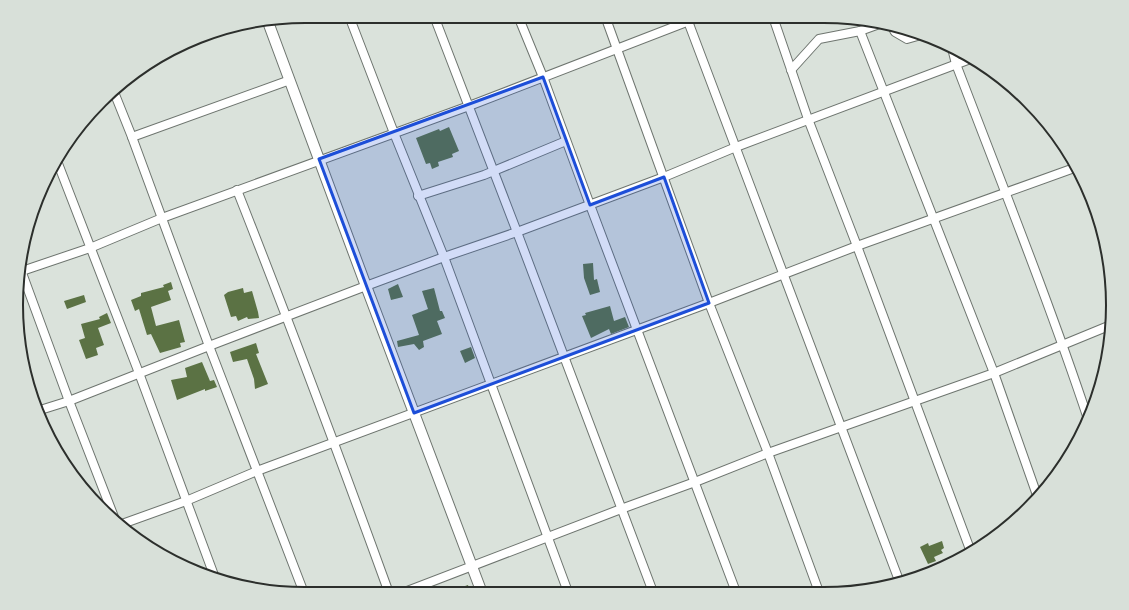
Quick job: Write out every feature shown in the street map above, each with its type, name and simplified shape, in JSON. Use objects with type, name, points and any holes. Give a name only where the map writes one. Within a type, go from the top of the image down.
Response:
[{"type":"street","points":[[352,23],[418,196],[444,257],[566,587]]},
{"type":"street","points":[[437,23],[651,587]]},
{"type":"street","points":[[521,23],[543,77],[734,587]]},
{"type":"street","points":[[608,23],[709,303],[768,453],[817,587]]},
{"type":"street","points":[[25,271],[90,248],[162,218],[319,159],[469,106],[618,49],[678,23]]},
{"type":"street","points":[[689,23],[898,577]]},
{"type":"street","points":[[774,23],[808,119],[858,246],[969,547]]},
{"type":"street","points":[[269,25],[480,587]]},
{"type":"street","points":[[790,70],[819,39],[871,27]]},
{"type":"street","points":[[860,30],[994,373],[1036,491]]},
{"type":"street","points":[[896,33],[907,39],[913,37]]},
{"type":"street","points":[[954,55],[1063,346],[1085,412]]},
{"type":"street","points":[[43,409],[69,401],[366,286],[590,205],[808,119],[965,61]]},
{"type":"street","points":[[132,136],[290,80]]},
{"type":"street","points":[[116,96],[132,136],[209,346],[302,587]]},
{"type":"street","points":[[418,196],[494,171],[566,141]]},
{"type":"street","points":[[59,167],[139,373],[213,571]]},
{"type":"street","points":[[126,523],[858,246],[1071,169]]},
{"type":"street","points":[[237,190],[335,443],[387,587]]},
{"type":"street","points":[[24,279],[69,401],[111,509]]},
{"type":"street","points":[[418,587],[621,508],[695,482],[768,453],[994,373],[1105,328]]},
{"type":"highlighted area","points":[[543,77],[590,205],[664,177],[709,303],[414,413],[319,159]]},
{"type":"building","points":[[449,127],[459,151],[452,154],[453,157],[438,162],[439,166],[432,169],[430,163],[426,164],[416,138],[439,129],[440,131]]},
{"type":"building","points":[[593,263],[594,280],[597,279],[600,292],[590,295],[584,278],[583,264]]},
{"type":"building","points":[[171,282],[173,289],[168,291],[171,300],[151,307],[156,326],[179,320],[185,342],[180,343],[181,347],[160,353],[151,334],[147,335],[139,309],[135,311],[131,300],[141,296],[141,293],[164,287],[163,285]]},
{"type":"building","points":[[398,284],[403,297],[391,300],[388,289]]},
{"type":"building","points":[[243,288],[244,293],[252,291],[259,318],[248,319],[247,317],[238,321],[236,316],[231,317],[224,295],[228,292]]},
{"type":"building","points":[[434,288],[440,311],[442,311],[445,318],[437,321],[442,334],[423,341],[424,347],[419,350],[414,344],[398,347],[397,341],[419,335],[412,315],[428,309],[422,291]]},
{"type":"building","points":[[84,295],[86,302],[67,309],[64,301]]},
{"type":"building","points":[[610,306],[614,321],[625,317],[629,327],[611,334],[609,329],[591,338],[582,316],[586,315],[585,313]]},
{"type":"building","points":[[107,313],[111,323],[98,328],[104,345],[96,348],[98,355],[86,359],[79,340],[85,338],[81,324],[100,319],[99,317]]},
{"type":"building","points":[[256,343],[259,353],[256,354],[268,384],[255,389],[254,379],[247,359],[233,362],[230,352]]},
{"type":"building","points":[[471,347],[475,358],[465,363],[460,351]]},
{"type":"building","points":[[202,362],[210,381],[214,380],[217,387],[205,391],[205,389],[177,400],[171,380],[187,377],[185,368]]},
{"type":"building","points":[[942,541],[944,548],[941,550],[943,553],[934,557],[936,561],[928,564],[920,547],[928,543],[929,546]]}]
